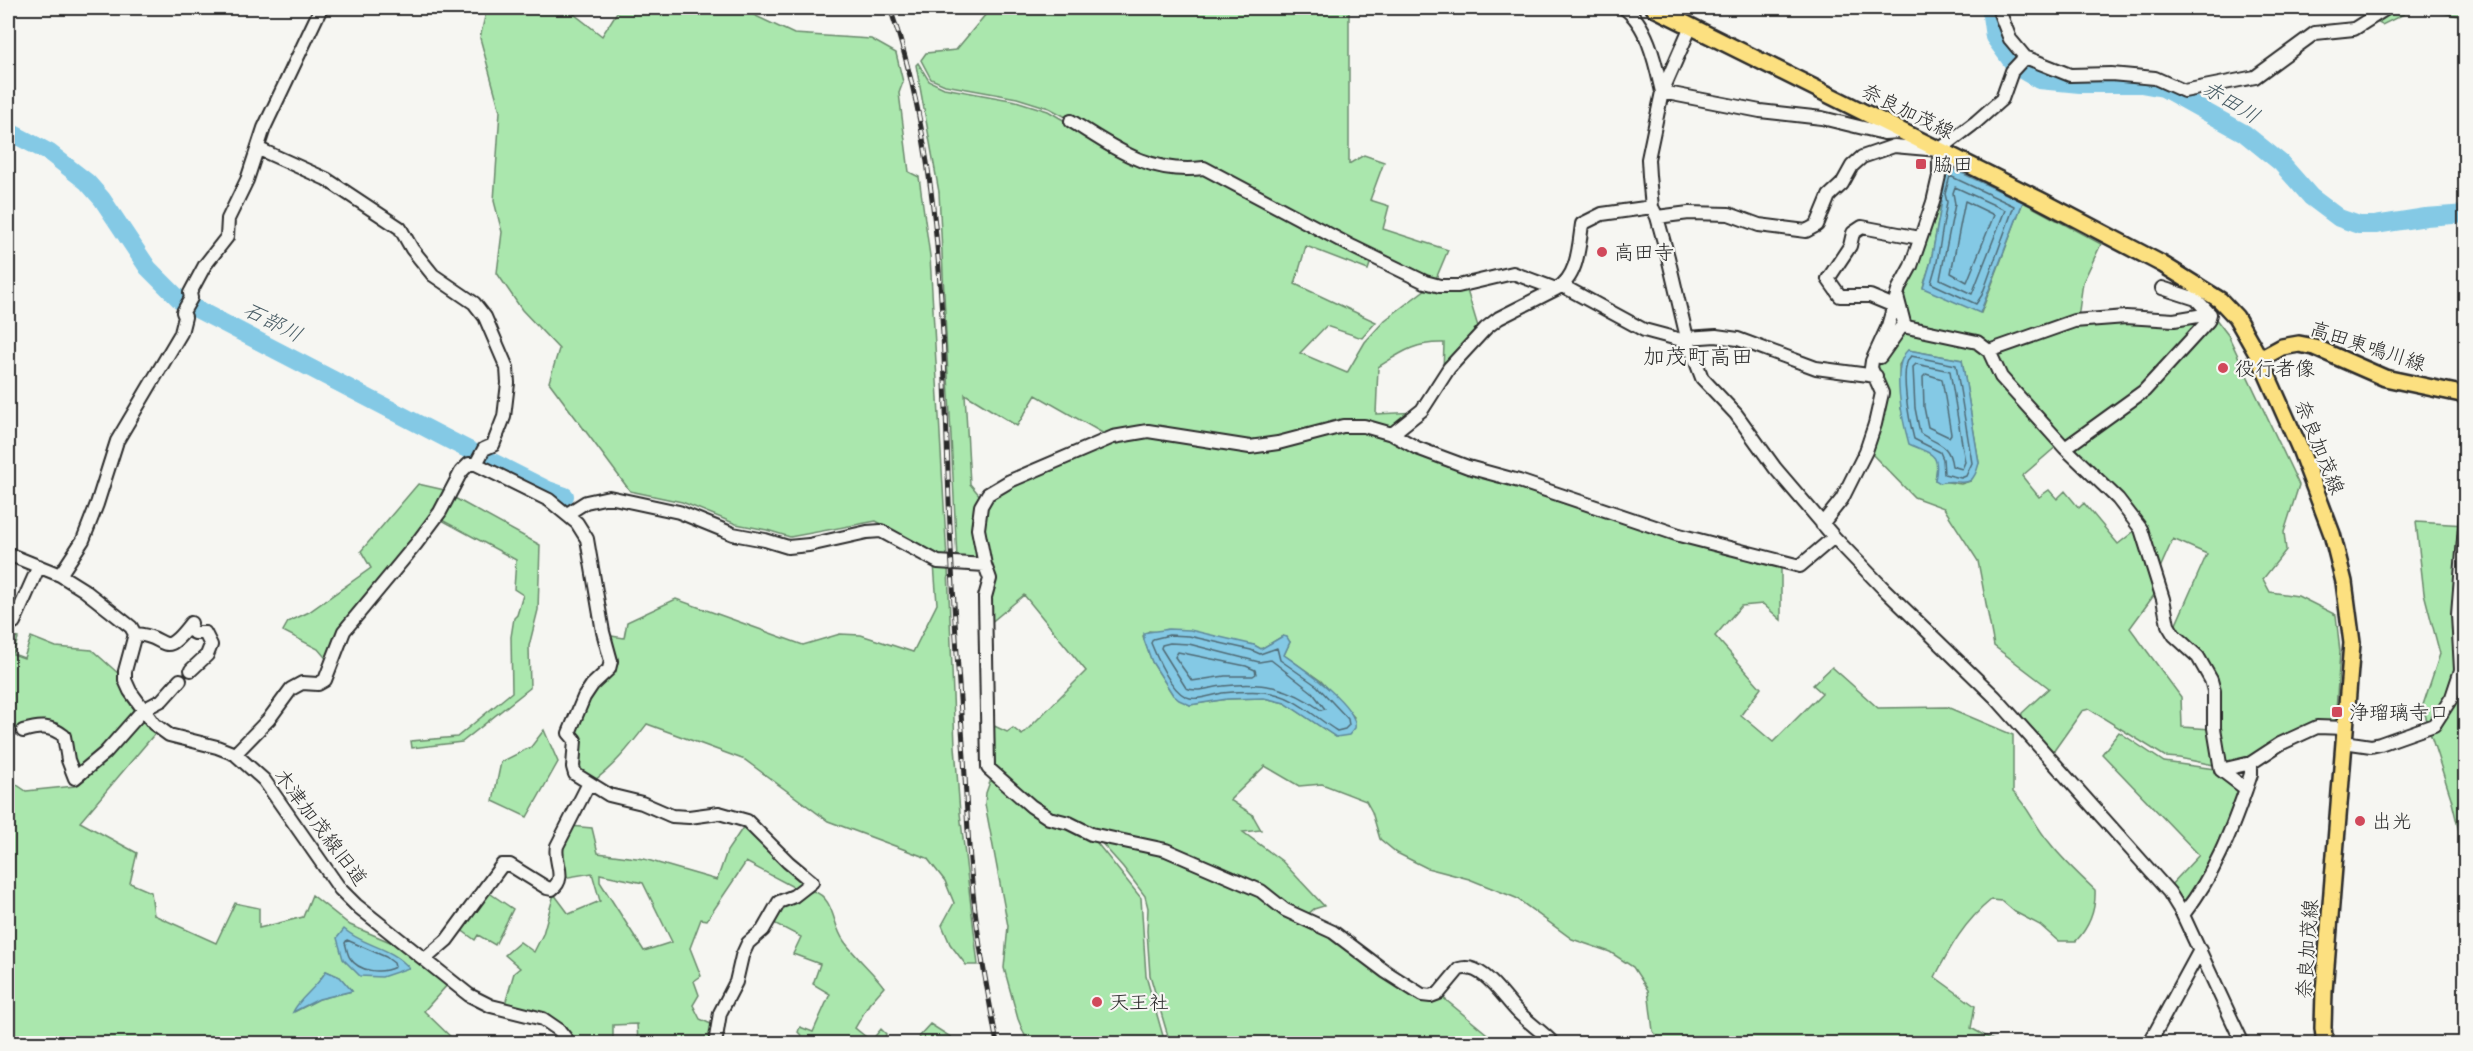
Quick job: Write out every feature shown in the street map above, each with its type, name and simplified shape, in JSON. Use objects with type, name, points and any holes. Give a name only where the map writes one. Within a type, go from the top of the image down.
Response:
[{"type":"main road","name":"奈良加茂線","points":[[1654,8],[2061,211],[2197,292],[2220,300],[2236,317],[2260,359],[2300,449],[2332,534],[2339,557],[2352,644],[2324,992],[2325,1044]]},
{"type":"main road","name":"高田東鳴川線","points":[[2260,359],[2283,347],[2299,344],[2314,347],[2385,378],[2466,395]]},
{"type":"street","points":[[60,575],[83,540],[98,504],[117,441],[181,333],[183,312],[191,298],[190,292],[204,265],[227,237],[228,219],[259,149],[264,128],[321,8]]},
{"type":"street","points":[[1624,8],[1633,14],[1653,55],[1662,93]]},
{"type":"street","points":[[1998,8],[2010,39],[2025,57],[2070,75],[2111,74],[2156,78],[2184,91],[2255,77],[2315,33],[2354,29],[2387,8]]},
{"type":"street","points":[[1691,26],[1662,93],[1648,159],[1655,212],[1688,340],[1702,378],[1736,414],[1775,468],[1822,524],[1884,589],[1995,697],[2169,892],[2182,913],[2243,1044]]},
{"type":"street","points":[[1392,434],[1422,410],[1449,368],[1486,328],[1499,318],[1559,288],[1575,266],[1582,224],[1602,214],[1655,212],[1729,214],[1759,225],[1806,231],[1817,225],[1829,196],[1842,184],[1852,166],[1862,157],[1894,146],[1939,150],[1977,122],[2002,99],[2015,69],[2025,57]]},
{"type":"street","points":[[1662,93],[1760,111],[1822,118],[1884,134],[1900,132]]},
{"type":"street","points":[[1071,121],[1149,165],[1180,171],[1204,168],[1353,248],[1425,282],[1440,286],[1458,286],[1513,273],[1559,288],[1644,330],[1688,340],[1716,336],[1738,339],[1816,368],[1874,372]]},
{"type":"street","points":[[259,149],[334,184],[400,228],[412,249],[432,275],[474,303],[485,317],[507,368],[508,383],[504,417],[493,445],[484,449],[477,463]]},
{"type":"street","points":[[1822,524],[1842,500],[1866,451],[1881,405],[1882,393],[1874,372],[1895,301],[1911,266],[1935,193],[1939,176],[1939,150]]},
{"type":"street","points":[[1895,301],[1870,296],[1840,296],[1828,279],[1850,246],[1853,233],[1857,229],[1862,227],[1920,238]]},
{"type":"street","points":[[2065,448],[2144,391],[2208,321],[2210,314],[2197,292],[2162,288]]},
{"type":"street","points":[[1895,301],[1904,323],[1911,329],[1977,342],[1989,351],[2001,377],[2065,448],[2118,500],[2141,529],[2163,599],[2168,625],[2174,635],[2198,657],[2211,681],[2214,691],[2214,728],[2221,770],[2246,789]]},
{"type":"street","points":[[1989,351],[2074,321],[2126,317],[2174,320],[2210,314]]},
{"type":"street","points":[[1874,372],[1904,323]]},
{"type":"street","points":[[1554,1044],[1515,1010],[1492,983],[1471,968],[1460,969],[1439,993],[1431,996],[1422,995],[1386,972],[1334,933],[1285,910],[1261,891],[1166,850],[1091,834],[1069,823],[1049,818],[1005,785],[988,768],[985,597],[990,579],[979,538],[978,520],[982,502],[988,494],[1010,481],[1113,437],[1148,431],[1250,447],[1278,443],[1350,425],[1364,426],[1392,434],[1417,448],[1468,467],[1519,481],[1679,535],[1751,555],[1800,566],[1834,537]]},
{"type":"street","points":[[235,754],[269,719],[291,689],[302,683],[318,684],[325,680],[344,631],[417,544],[440,512],[461,472],[469,464],[477,463],[539,494],[581,527],[586,539],[603,632],[611,661],[609,669],[587,691],[569,733],[575,740],[573,772],[614,798],[642,803],[672,816],[689,817],[719,813],[747,821],[788,862],[812,882],[800,893],[779,902],[763,930],[748,943],[742,956],[736,982],[720,1013],[715,1044]]},
{"type":"street","points":[[567,514],[586,502],[609,497],[679,512],[734,534],[788,547],[881,531],[938,562],[985,565]]},
{"type":"street","points":[[2221,770],[2251,763],[2280,744],[2317,727],[2371,746],[2434,725],[2452,697],[2461,670],[2458,615],[2466,513]]},
{"type":"street","points":[[8,554],[60,575],[116,614],[131,627],[135,634],[144,634],[165,645],[170,645],[177,642],[189,626],[195,633],[205,633],[211,645],[207,655],[191,670]]},
{"type":"street","points":[[14,622],[39,566]]},
{"type":"street","name":"木津加茂線旧道","points":[[135,634],[134,646],[125,671],[125,680],[130,691],[154,724],[169,735],[235,754],[264,780],[340,889],[370,917],[469,995],[491,1006],[543,1019],[559,1030],[570,1044]]},
{"type":"street","points":[[24,731],[40,725],[57,730],[64,736],[68,760],[75,778],[105,753],[143,710],[162,700],[180,680]]},
{"type":"street","points":[[2182,913],[2203,889],[2218,862],[2251,774],[2251,763]]},
{"type":"street","points":[[425,959],[457,928],[502,865],[510,865],[547,888],[552,889],[557,885],[561,877],[556,855],[557,846],[589,783]]},
{"type":"street","points":[[2149,1044],[2200,950]]},
{"type":"green space","points":[[487,8],[577,8],[574,14],[602,36],[619,9],[622,8],[739,8],[794,34],[871,39],[896,53],[903,82],[899,93],[909,172],[919,177],[930,256],[947,559],[876,521],[790,537],[736,524],[682,502],[630,491],[549,382],[559,349],[522,310],[497,273],[502,232],[494,201],[500,111],[480,38]]},
{"type":"green space","points":[[991,8],[1349,8],[1349,164],[1364,155],[1384,162],[1370,200],[1389,206],[1383,229],[1448,250],[1435,281],[1205,165],[1160,167],[1049,108],[1017,98],[945,85],[931,79],[921,60],[926,53],[956,50]]},
{"type":"green space","points":[[2416,8],[2382,25],[2353,9]]},
{"type":"green space","points":[[2416,8],[2465,8],[2465,17]]},
{"type":"green space","points":[[918,63],[929,81],[944,88],[1016,101],[1048,111],[1111,148],[1201,171],[1371,261],[1368,270],[1306,246],[1295,284],[1376,322],[1362,338],[1326,326],[1300,353],[1347,373],[1365,342],[1385,320],[1430,286],[1466,287],[1479,330],[1443,372],[1444,343],[1417,346],[1378,367],[1376,414],[1418,412],[1393,430],[1365,422],[1256,442],[1106,435],[1036,395],[1017,426],[965,394],[970,484],[981,497],[974,530],[978,559],[957,559],[939,192],[916,65]]},
{"type":"green space","points":[[1937,198],[1942,200],[1931,261],[1923,287],[1981,313],[2023,202],[2101,244],[2083,282],[2078,318],[1989,348],[1909,325],[1902,289]]},
{"type":"green space","points":[[2215,318],[2228,335],[2299,485],[2284,532],[2286,550],[2263,579],[2270,592],[2298,596],[2336,615],[2340,652],[2335,725],[2253,758],[2223,766],[2215,691],[2173,631],[2207,554],[2173,539],[2156,577],[2142,528],[2067,449],[2086,437]]},
{"type":"green space","points":[[2199,319],[2202,323],[2142,389],[2065,445],[2003,376],[1991,351],[2077,323]]},
{"type":"green space","points":[[1903,327],[1980,347],[2058,445],[2022,476],[2039,497],[2049,490],[2057,499],[2065,491],[2079,508],[2084,503],[2118,544],[2137,529],[2157,591],[2130,628],[2181,697],[2182,727],[2211,729],[2214,765],[2166,757],[2089,709],[2082,711],[2051,755],[2021,720],[2022,713],[2049,688],[1994,646],[1978,561],[1944,508],[1914,497],[1870,452],[1883,409],[1876,368]],"holes":[[[1908,350],[1962,360],[1979,463],[1971,481],[1961,484],[1935,480],[1938,461],[1901,409],[1899,365]]]},
{"type":"green space","points":[[1365,428],[1781,565],[1781,620],[1763,604],[1741,606],[1715,636],[1761,688],[1741,715],[1773,742],[1822,693],[1813,685],[1832,667],[1878,708],[1947,707],[2013,735],[2013,792],[2054,848],[2095,890],[2093,912],[2085,930],[2076,941],[2058,941],[2040,925],[2015,912],[2002,901],[1991,900],[1966,926],[1952,945],[1935,977],[1975,1006],[1971,1028],[1998,1043],[1661,1043],[1653,1031],[1648,990],[1633,967],[1610,952],[1572,939],[1516,898],[1469,879],[1427,868],[1397,853],[1380,839],[1372,812],[1366,801],[1322,784],[1299,786],[1265,766],[1230,800],[1252,814],[1261,830],[1243,832],[1282,861],[1324,906],[1314,909],[1307,915],[1252,884],[1050,815],[991,766],[990,724],[1007,732],[1013,728],[1022,735],[1086,671],[1024,595],[989,624],[983,538],[984,515],[987,506],[995,495],[1041,471],[1131,434],[1282,444]],"holes":[[[1149,631],[1254,645],[1261,649],[1283,636],[1290,642],[1284,655],[1321,681],[1354,717],[1336,737],[1285,703],[1264,698],[1227,699],[1190,705],[1173,695],[1152,662],[1143,636]]]},
{"type":"green space","points":[[418,484],[449,491],[385,576],[330,663],[318,649],[283,631],[288,622],[309,612],[371,568],[361,551]]},
{"type":"green space","points":[[451,496],[540,545],[538,610],[529,646],[530,688],[462,742],[412,748],[411,741],[457,737],[512,692],[511,637],[514,618],[523,595],[514,589],[516,560],[438,518]]},
{"type":"green space","points":[[2416,522],[2465,525],[2465,856],[2451,798],[2422,708],[2440,654],[2424,593]]},
{"type":"green space","points":[[934,564],[948,568],[960,813],[978,965],[966,965],[950,944],[942,925],[954,903],[945,881],[927,858],[828,821],[745,760],[647,724],[614,763],[591,783],[578,775],[571,732],[589,697],[616,661],[611,636],[624,638],[627,622],[676,599],[803,645],[840,634],[861,635],[913,652],[937,604]]},
{"type":"green space","points":[[8,635],[18,638],[13,654],[24,658],[31,637],[56,647],[92,650],[120,675],[120,683],[127,699],[144,720],[157,731],[80,822],[137,853],[130,883],[151,892],[154,915],[216,943],[235,903],[259,908],[259,928],[303,917],[312,895],[350,925],[402,947],[448,984],[424,1011],[457,1043],[8,1043],[8,779],[26,791],[75,786],[79,779],[67,736],[40,722],[8,733]],"holes":[[[326,971],[340,977],[352,991],[319,999],[294,1012]]]},
{"type":"green space","points":[[544,730],[558,762],[527,817],[493,801],[501,762],[531,747]]},
{"type":"green space","points":[[2119,732],[2164,762],[2215,769],[2240,789],[2225,839],[2189,902],[2183,904],[2168,888],[2199,855],[2102,754]]},
{"type":"green space","points":[[992,776],[1093,838],[1141,898],[1146,976],[1165,1043],[1028,1043],[1018,1019],[1004,968],[1008,926],[985,804]]},
{"type":"green space","points":[[746,823],[800,876],[802,883],[797,889],[746,862],[707,920],[701,919],[690,948],[701,976],[694,981],[699,995],[693,1005],[700,1019],[713,1025],[710,1043],[638,1043],[637,1024],[613,1025],[613,1043],[576,1043],[545,1015],[505,1004],[514,973],[520,968],[505,955],[520,942],[534,952],[543,934],[554,894],[569,914],[600,901],[592,873],[563,878],[559,859],[570,826],[592,828],[598,853],[644,859],[717,880],[727,851]],"holes":[[[600,874],[643,883],[672,942],[644,951],[600,882]]]},
{"type":"green space","points":[[1098,839],[1165,853],[1250,890],[1315,926],[1415,996],[1441,996],[1498,1043],[1170,1043],[1150,975],[1148,908],[1145,896]]},
{"type":"green space","points":[[485,890],[513,909],[495,945],[478,935],[475,940],[460,929]]},
{"type":"green space","points":[[813,891],[820,895],[829,906],[844,941],[884,987],[869,1004],[855,1028],[871,1041],[881,1029],[886,1034],[883,1043],[808,1043],[798,1032],[800,1027],[813,1032],[830,994],[813,984],[820,964],[793,954],[801,937],[772,922],[780,907]]},
{"type":"green space","points":[[930,1024],[960,1043],[922,1043],[919,1036]]},
{"type":"water","points":[[1949,167],[2023,202],[1980,313],[1923,288],[1931,261],[1942,201],[1937,198],[1945,170]]},
{"type":"water","points":[[1908,350],[1962,360],[1979,463],[1976,473],[1968,482],[1940,483],[1935,480],[1937,464],[1935,459],[1909,444],[1901,409],[1899,381],[1903,357]]},
{"type":"water","points":[[1168,629],[1190,630],[1254,645],[1261,649],[1283,636],[1287,637],[1290,642],[1284,655],[1339,698],[1354,719],[1355,728],[1349,735],[1336,737],[1285,703],[1264,698],[1227,699],[1190,705],[1179,700],[1173,695],[1152,662],[1144,640],[1144,633]]},
{"type":"water","points":[[344,929],[394,955],[409,968],[382,977],[360,976],[343,959],[337,938]]},
{"type":"water","points":[[326,971],[340,977],[352,991],[319,999],[293,1012],[300,1002]]},
{"type":"waterway","name":"赤田川","points":[[1990,8],[1994,37],[2015,66],[2039,80],[2080,84],[2141,84],[2163,88],[2244,133],[2281,163],[2311,197],[2339,218],[2359,225],[2375,225],[2426,217],[2466,214]]},
{"type":"waterway","name":"石部川","points":[[8,131],[50,153],[87,182],[102,199],[148,268],[181,301],[457,444],[548,490],[565,496]]},
{"type":"railway","points":[[890,8],[908,67],[921,127],[938,252],[952,565],[970,862],[979,940],[997,1044]]},
{"type":"place","name":"脇田","points":[[1921,164]]},
{"type":"place","name":"高田寺","points":[[1602,252]]},
{"type":"place","name":"役行者像","points":[[2223,368]]},
{"type":"place","name":"浄瑠璃寺口","points":[[2337,712]]},
{"type":"place","name":"出光","points":[[2360,821]]},
{"type":"place","name":"天王社","points":[[1097,1002]]},
{"type":"district","name":"加茂町高田","points":[[1698,356]]}]
